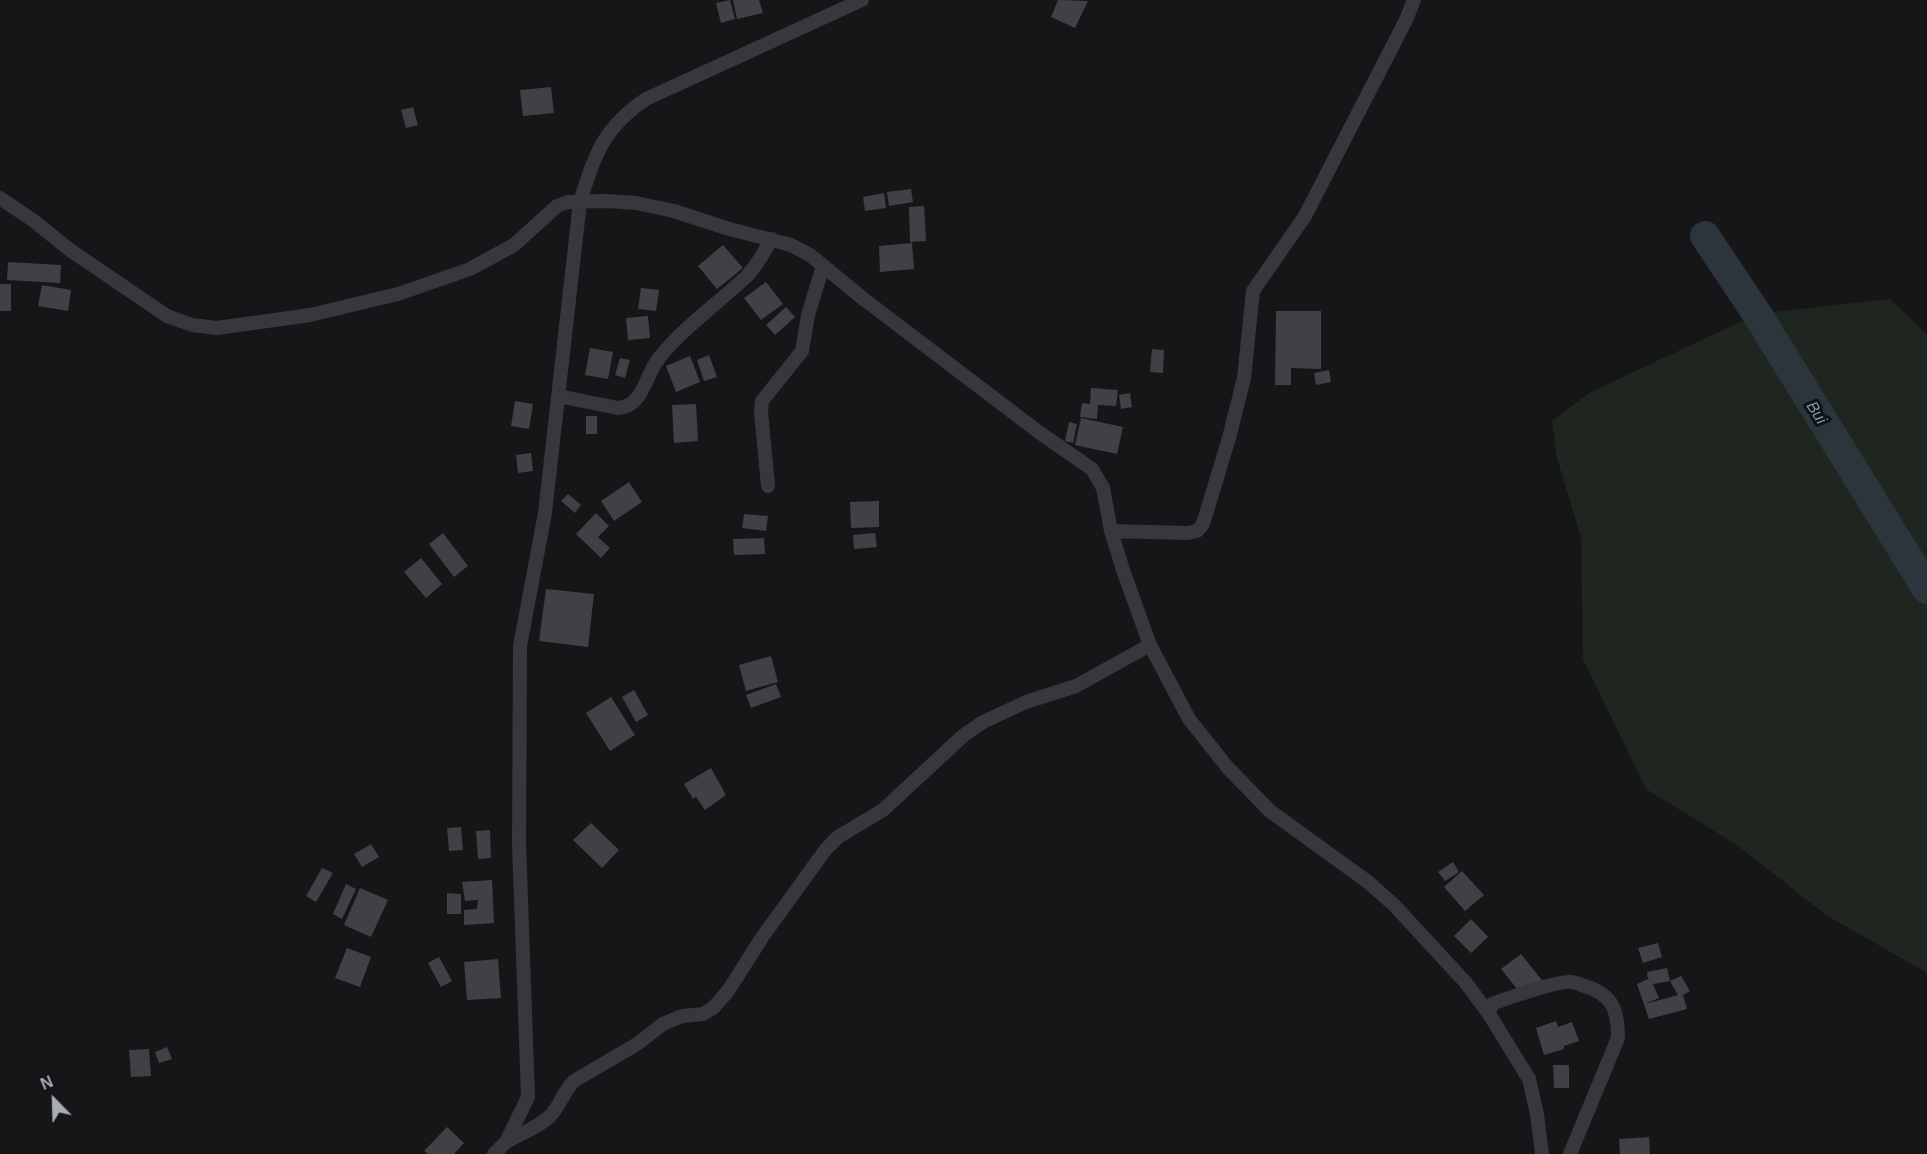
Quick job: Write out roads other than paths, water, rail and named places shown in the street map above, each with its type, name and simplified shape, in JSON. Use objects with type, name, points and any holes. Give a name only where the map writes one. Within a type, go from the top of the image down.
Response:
[{"type":"street","points":[[536,1127],[528,1097],[519,843],[520,646],[545,513],[569,317],[580,202],[599,147],[611,129],[627,112],[673,85],[771,43],[862,0]]},
{"type":"street","points":[[1112,531],[1188,533],[1197,531],[1203,524],[1244,378],[1253,291],[1305,216],[1406,20],[1414,0]]},
{"type":"street","points":[[0,198],[34,221],[70,250],[167,316],[192,325],[218,328],[310,315],[398,294],[470,269],[514,245],[557,206],[568,202],[636,203],[674,211],[726,228],[772,239],[800,250],[1092,469],[1103,488],[1123,570],[1150,645],[1189,718],[1228,768],[1270,811],[1368,882],[1394,905],[1466,983],[1490,1014],[1529,1079],[1537,1114],[1542,1154]]},
{"type":"street","points":[[558,396],[618,408],[626,408],[633,404],[656,361],[705,311],[748,275],[772,239]]},
{"type":"street","points":[[768,486],[762,401],[802,351],[808,315],[822,266]]},
{"type":"street","points":[[494,1154],[506,1142],[536,1127],[550,1116],[574,1081],[629,1049],[663,1024],[682,1016],[703,1014],[713,1008],[728,991],[763,936],[826,849],[838,837],[883,810],[964,735],[983,722],[1026,702],[1076,686],[1150,645]]},
{"type":"street","points":[[1490,1014],[1492,1004],[1510,996],[1570,981],[1600,991],[1613,1005],[1618,1020],[1618,1038],[1570,1154]]},
{"type":"street","points":[[506,1142],[528,1097]]},
{"type":"waterway","name":"Bui","points":[[1705,236],[1757,314],[1927,589]]}]
